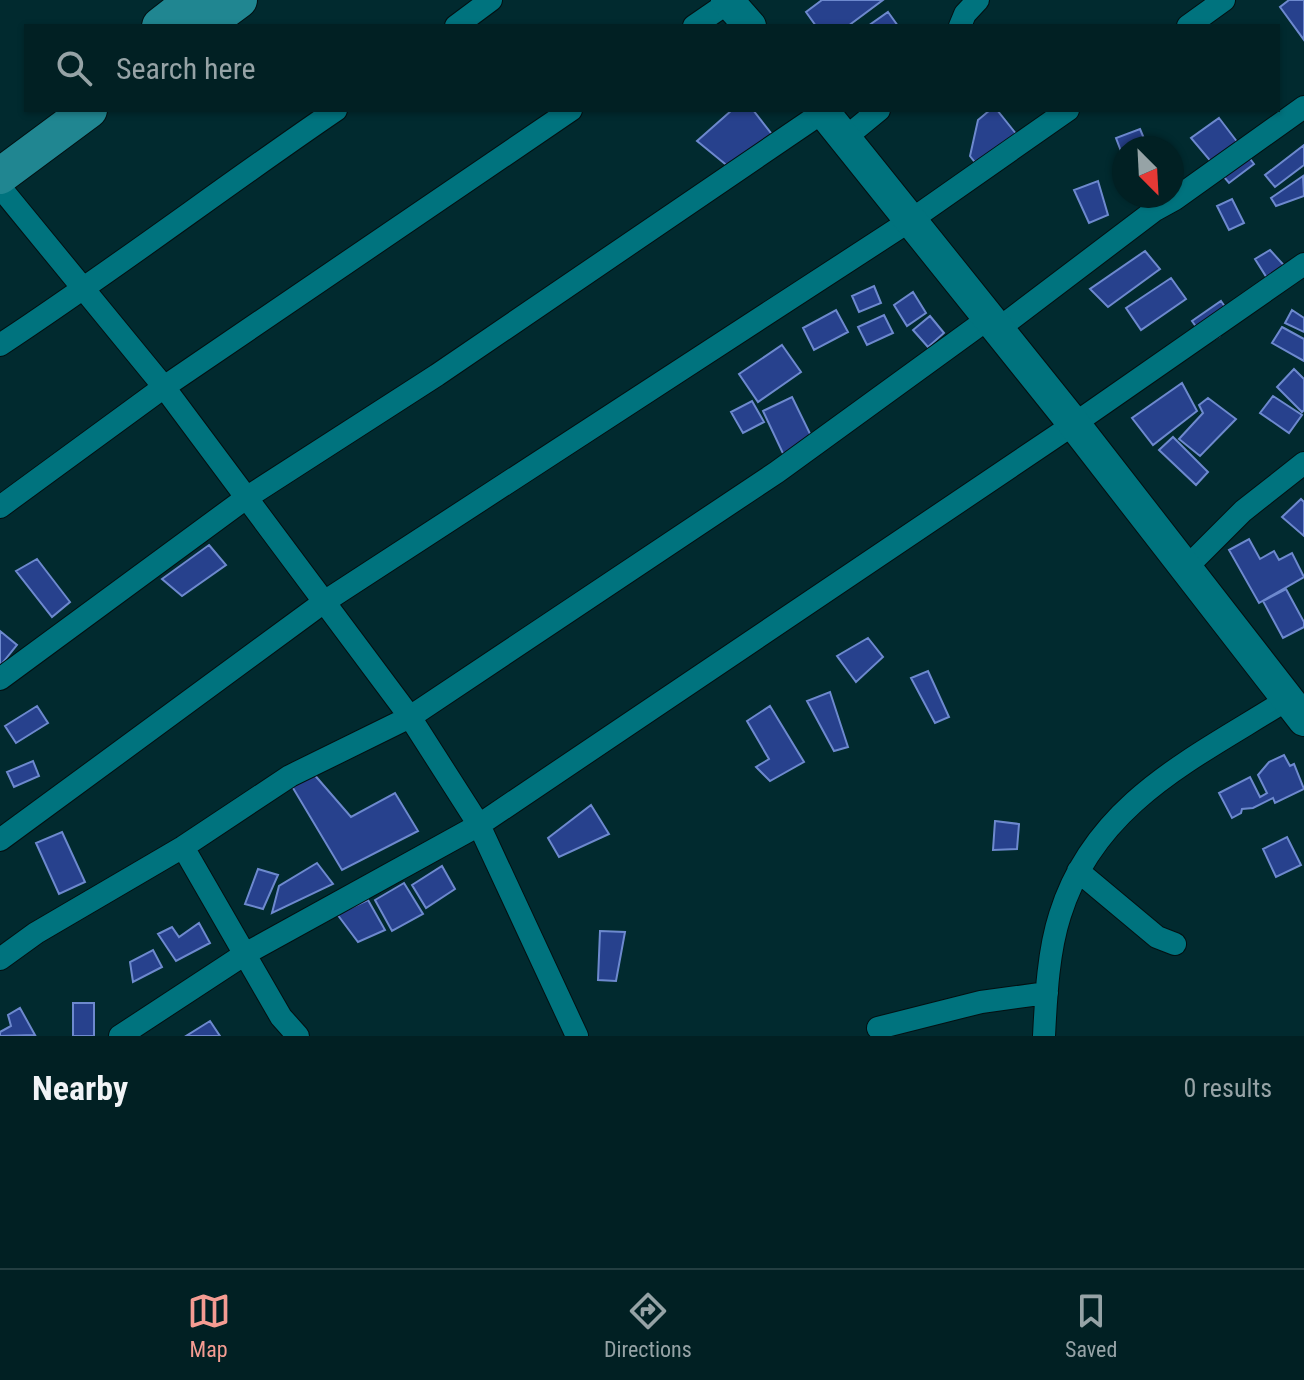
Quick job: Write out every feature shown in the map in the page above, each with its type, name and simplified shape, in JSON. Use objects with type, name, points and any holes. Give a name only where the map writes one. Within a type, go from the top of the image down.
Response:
[{"type":"main road","points":[[163,24],[193,0]]},
{"type":"main road","points":[[207,24],[239,0]]},
{"type":"main road","points":[[0,150],[48,112]]},
{"type":"main road","points":[[0,176],[86,112]]},
{"type":"main road","points":[[823,112],[1074,424],[1296,710]]},
{"type":"street","points":[[459,24],[491,0]]},
{"type":"street","points":[[961,24],[965,14],[978,0]]},
{"type":"street","points":[[1191,24],[1224,0]]},
{"type":"street","points":[[698,24],[735,7]]},
{"type":"street","points":[[0,959],[36,933],[183,847],[290,776],[410,717],[777,472],[1304,107]]},
{"type":"street","points":[[0,345],[85,289],[333,112]]},
{"type":"street","points":[[0,507],[164,387],[568,112]]},
{"type":"street","points":[[0,679],[246,498],[437,375],[821,112]]},
{"type":"street","points":[[845,138],[877,112]]},
{"type":"street","points":[[0,840],[324,602],[911,220],[1065,112]]},
{"type":"street","points":[[0,187],[164,387],[410,717],[479,825],[577,1036]]},
{"type":"street","points":[[120,1036],[245,954],[479,825],[1074,424],[1304,264]]},
{"type":"street","points":[[1186,568],[1243,511],[1304,463]]},
{"type":"street","points":[[1044,1036],[1059,916],[1078,871],[1100,835],[1141,793],[1296,710]]},
{"type":"street","points":[[183,847],[281,1017],[298,1036]]},
{"type":"street","points":[[1078,871],[1157,937],[1175,944]]},
{"type":"street","points":[[878,1028],[981,1002],[1047,993]]},
{"type":"building","points":[[822,0],[883,0],[851,24],[815,24],[806,12]]},
{"type":"building","points":[[1289,0],[1304,0],[1304,40],[1280,7]]},
{"type":"building","points":[[888,12],[897,24],[871,24]]},
{"type":"building","points":[[730,112],[755,112],[778,142],[735,172],[697,141]]},
{"type":"building","points":[[988,112],[999,112],[1021,140],[982,171],[970,156],[978,120]]},
{"type":"building","points":[[1219,118],[1254,164],[1229,183],[1191,138]]},
{"type":"building","points":[[1140,129],[1143,136],[1121,136]]},
{"type":"building","points":[[1304,145],[1304,165],[1275,187],[1265,175]]},
{"type":"building","points":[[1303,176],[1304,196],[1276,206],[1271,198]]},
{"type":"building","points":[[1098,181],[1108,215],[1089,223],[1074,190]]},
{"type":"building","points":[[1232,199],[1244,223],[1229,230],[1217,206]]},
{"type":"building","points":[[1270,250],[1291,273],[1272,286],[1255,259]]},
{"type":"building","points":[[1145,251],[1160,269],[1108,307],[1090,289]]},
{"type":"building","points":[[1171,278],[1186,299],[1141,330],[1126,308]]},
{"type":"building","points":[[874,286],[881,303],[859,312],[852,296]]},
{"type":"building","points":[[913,292],[926,313],[907,326],[894,305]]},
{"type":"building","points":[[1221,301],[1231,315],[1220,336],[1208,343],[1192,321]]},
{"type":"building","points":[[836,310],[848,332],[814,350],[803,328]]},
{"type":"building","points":[[1292,310],[1304,318],[1304,332],[1285,323]]},
{"type":"building","points":[[884,315],[893,333],[867,345],[858,327]]},
{"type":"building","points":[[930,316],[944,333],[928,347],[913,330]]},
{"type":"building","points":[[1282,327],[1304,339],[1304,361],[1272,343]]},
{"type":"building","points":[[782,345],[801,372],[758,402],[739,374]]},
{"type":"building","points":[[1294,369],[1304,379],[1302,412],[1277,387]]},
{"type":"building","points":[[1182,383],[1197,411],[1153,445],[1132,418]]},
{"type":"building","points":[[1273,396],[1302,415],[1289,433],[1260,413]]},
{"type":"building","points":[[792,397],[817,448],[787,462],[763,411]]},
{"type":"building","points":[[1208,398],[1236,419],[1200,456],[1179,439],[1203,413],[1199,405]]},
{"type":"building","points":[[752,401],[764,422],[743,433],[731,412]]},
{"type":"building","points":[[1173,437],[1208,472],[1196,485],[1159,450]]},
{"type":"building","points":[[1301,499],[1304,502],[1304,536],[1282,517]]},
{"type":"building","points":[[1249,539],[1260,559],[1274,551],[1279,560],[1292,553],[1304,577],[1259,603],[1229,550]]},
{"type":"building","points":[[209,545],[226,565],[182,596],[162,579]]},
{"type":"building","points":[[37,559],[70,602],[52,617],[16,571]]},
{"type":"building","points":[[1286,589],[1304,627],[1283,638],[1263,601]]},
{"type":"building","points":[[0,631],[17,645],[0,666]]},
{"type":"building","points":[[868,638],[883,657],[856,682],[837,656]]},
{"type":"building","points":[[928,671],[949,717],[935,723],[911,678]]},
{"type":"building","points":[[830,692],[848,747],[834,751],[807,701]]},
{"type":"building","points":[[37,706],[48,723],[16,743],[5,726]]},
{"type":"building","points":[[770,706],[804,762],[770,781],[756,767],[769,759],[747,721]]},
{"type":"building","points":[[1284,755],[1290,766],[1294,764],[1304,789],[1275,803],[1273,798],[1253,808],[1242,809],[1232,818],[1219,793],[1250,777],[1260,797],[1267,793],[1258,775],[1269,762]]},
{"type":"building","points":[[33,761],[39,776],[14,787],[7,772]]},
{"type":"building","points":[[312,772],[351,817],[395,793],[418,831],[342,870],[290,783]]},
{"type":"building","points":[[591,805],[609,834],[559,857],[548,838]]},
{"type":"building","points":[[995,821],[1019,824],[1017,849],[993,850]]},
{"type":"building","points":[[62,832],[85,882],[59,894],[36,843]]},
{"type":"building","points":[[1287,837],[1301,865],[1276,877],[1263,849]]},
{"type":"building","points":[[317,863],[333,884],[272,913],[279,886]]},
{"type":"building","points":[[442,866],[455,889],[426,908],[412,885]]},
{"type":"building","points":[[258,869],[278,875],[263,909],[245,904]]},
{"type":"building","points":[[404,883],[423,914],[392,931],[375,900]]},
{"type":"building","points":[[368,900],[385,930],[358,942],[337,914]]},
{"type":"building","points":[[199,923],[210,943],[176,961],[158,934],[172,927],[179,937]]},
{"type":"building","points":[[600,931],[625,932],[616,981],[598,980]]},
{"type":"building","points":[[153,950],[162,967],[133,982],[130,962]]},
{"type":"building","points":[[73,1003],[94,1003],[94,1036],[73,1036]]},
{"type":"building","points":[[20,1008],[35,1035],[0,1036],[0,1032],[11,1026],[8,1015]]},
{"type":"building","points":[[210,1021],[220,1036],[186,1036]]}]
